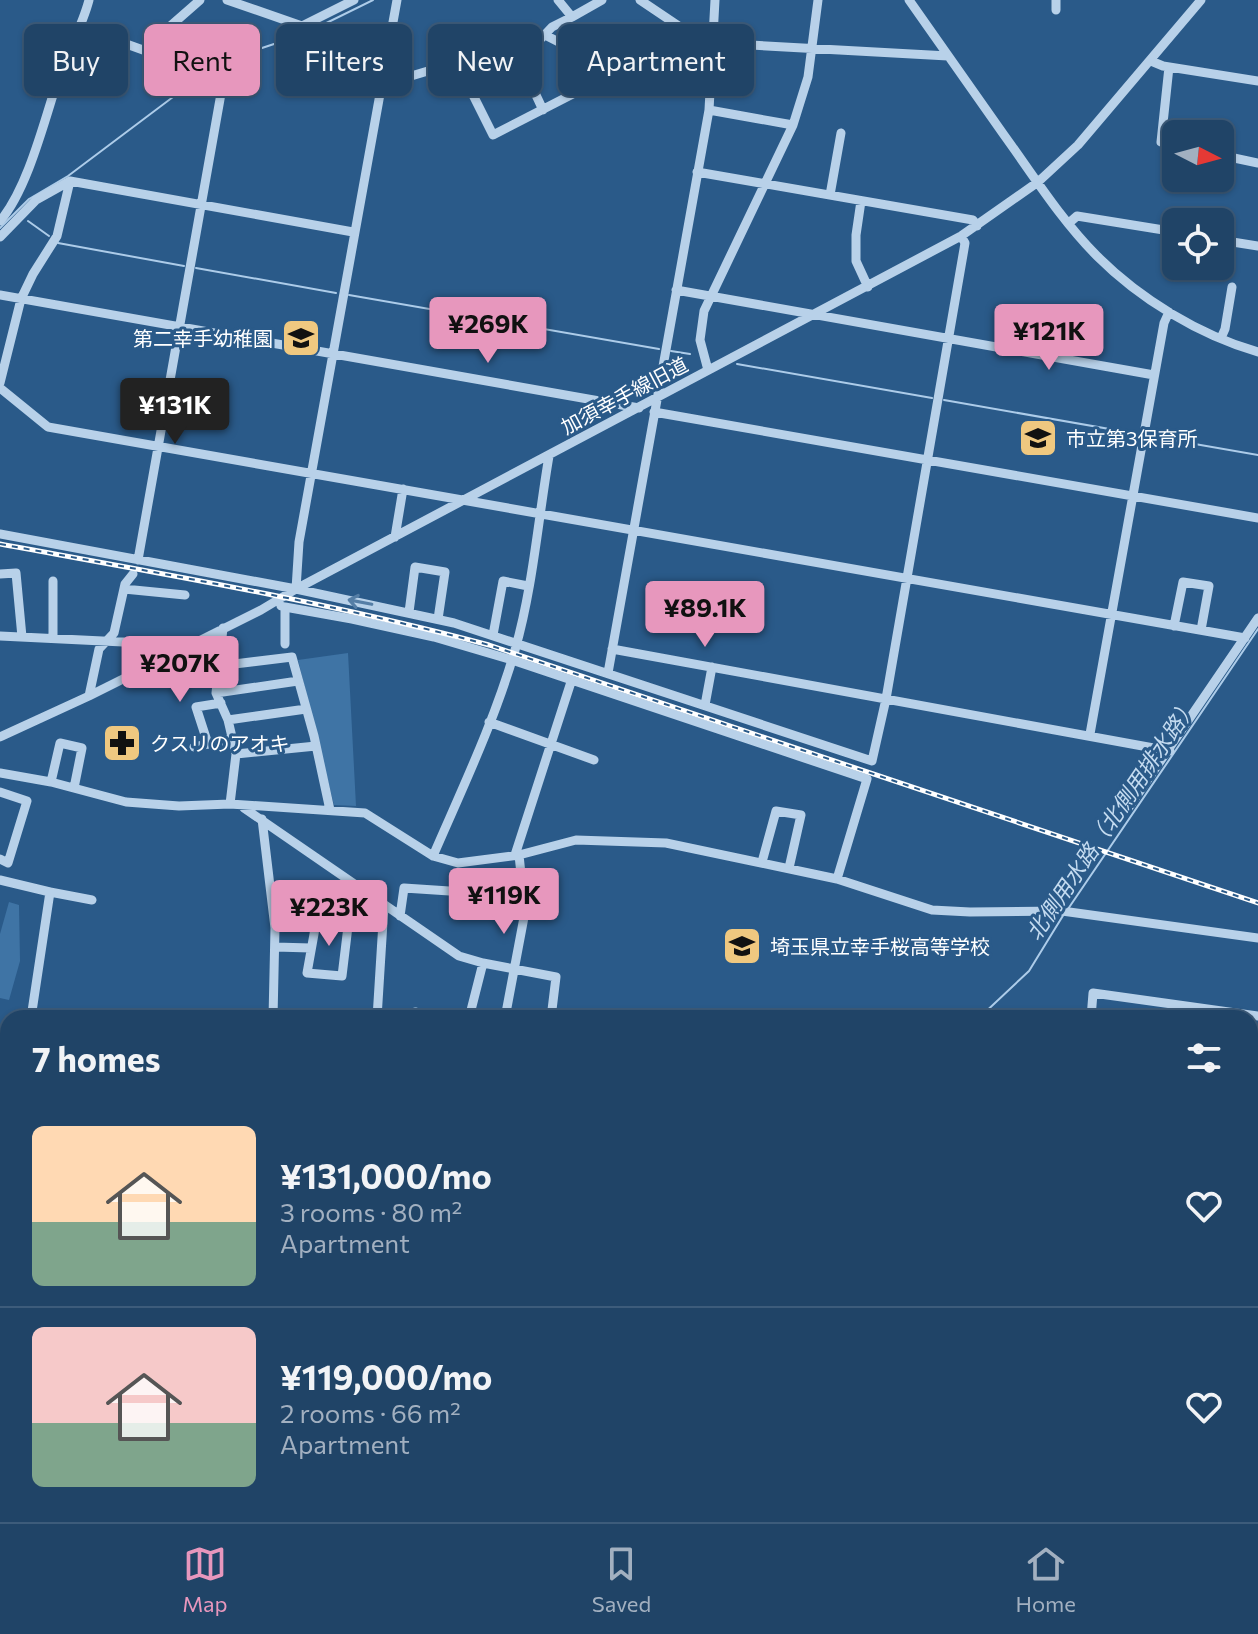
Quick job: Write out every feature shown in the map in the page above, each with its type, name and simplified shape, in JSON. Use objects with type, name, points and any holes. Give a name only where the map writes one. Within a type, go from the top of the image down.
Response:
[{"type":"street","points":[[83,24],[89,0]]},
{"type":"street","points":[[128,45],[143,50],[200,0]]},
{"type":"street","points":[[227,0],[302,26],[354,0]]},
{"type":"street","points":[[392,24],[397,0]]},
{"type":"street","points":[[558,0],[572,17]]},
{"type":"street","points":[[542,38],[552,27],[602,0]]},
{"type":"street","points":[[640,0],[676,24]]},
{"type":"street","points":[[714,24],[715,0]]},
{"type":"street","points":[[708,370],[701,349],[700,331],[709,296],[793,125],[808,77],[818,0]]},
{"type":"street","points":[[909,0],[1038,182],[1069,223],[1108,266],[1169,312],[1258,352]]},
{"type":"street","name":"加須幸手線旧道","points":[[0,737],[89,696],[274,602],[961,236],[1038,182],[1094,128],[1201,0]]},
{"type":"street","points":[[545,35],[558,42]]},
{"type":"street","points":[[754,43],[948,56]]},
{"type":"street","points":[[1151,61],[1169,67],[1258,81]]},
{"type":"street","points":[[1163,120],[1169,67]]},
{"type":"street","points":[[0,221],[15,201],[52,96]]},
{"type":"street","points":[[138,560],[221,96]]},
{"type":"street","points":[[296,589],[299,542],[379,96]]},
{"type":"street","points":[[474,96],[493,135],[570,96]]},
{"type":"street","points":[[536,96],[543,110]]},
{"type":"street","points":[[608,673],[710,96]]},
{"type":"street","points":[[709,110],[793,125]]},
{"type":"street","points":[[830,195],[841,133]]},
{"type":"street","points":[[1234,158],[1258,163]]},
{"type":"street","points":[[697,172],[973,220],[977,226]]},
{"type":"street","points":[[0,237],[36,200],[70,181],[353,232]]},
{"type":"street","points":[[70,181],[57,236],[21,299],[0,385],[48,427],[1245,638]]},
{"type":"street","points":[[861,201],[856,261],[868,287]]},
{"type":"street","points":[[1069,223],[1077,216],[1162,230]]},
{"type":"street","points":[[0,534],[438,619],[517,642],[872,761],[886,699],[950,337],[965,243],[961,236]]},
{"type":"street","points":[[1234,242],[1258,246]]},
{"type":"street","points":[[1221,338],[1232,287]]},
{"type":"street","points":[[676,290],[1154,375]]},
{"type":"street","points":[[0,295],[639,408]]},
{"type":"street","points":[[1090,734],[1154,375],[1169,312]]},
{"type":"street","points":[[654,412],[1258,518]]},
{"type":"street","points":[[433,856],[512,660],[528,586],[549,456]]},
{"type":"street","points":[[395,537],[403,489]]},
{"type":"street","points":[[409,612],[415,567],[445,572],[438,619]]},
{"type":"street","points":[[0,574],[16,573],[22,637]]},
{"type":"street","points":[[103,642],[110,639],[117,626],[125,584],[133,574]]},
{"type":"street","points":[[53,581],[53,638]]},
{"type":"street","points":[[493,635],[503,581],[528,586]]},
{"type":"street","points":[[1174,626],[1183,582],[1209,586],[1201,630]]},
{"type":"street","points":[[124,589],[185,595]]},
{"type":"street","points":[[274,602],[285,607],[406,631],[512,660],[867,779],[837,879]]},
{"type":"street","points":[[285,607],[285,644]]},
{"type":"street","points":[[1127,810],[1258,618]]},
{"type":"street","points":[[223,628],[218,698],[228,720],[236,754],[230,804]]},
{"type":"street","points":[[0,636],[164,644],[171,654]]},
{"type":"street","points":[[89,696],[103,642]]},
{"type":"street","points":[[612,649],[1170,751]]},
{"type":"street","points":[[218,666],[292,657],[330,810]]},
{"type":"street","points":[[705,705],[712,667]]},
{"type":"street","points":[[208,744],[196,707],[218,698],[298,681]]},
{"type":"street","points":[[507,1010],[525,912],[517,855],[549,744],[571,682]]},
{"type":"street","points":[[228,720],[306,709]]},
{"type":"street","points":[[489,722],[594,760]]},
{"type":"street","points":[[194,747],[232,739]]},
{"type":"street","points":[[51,782],[60,743],[82,748],[74,788]]},
{"type":"street","points":[[236,754],[316,746]]},
{"type":"street","points":[[0,785],[1,774],[51,782],[126,802],[179,806],[230,804],[365,813],[433,856],[458,863],[517,855],[589,839],[666,843],[837,879],[932,910],[1066,911],[1258,938]]},
{"type":"street","points":[[0,792],[27,801],[8,863],[0,859]]},
{"type":"street","points":[[242,806],[459,956],[556,977],[552,1010]]},
{"type":"street","points":[[762,862],[776,811],[801,815],[789,868]]},
{"type":"street","points":[[262,819],[275,928],[273,1010]]},
{"type":"street","points":[[0,880],[92,900]]},
{"type":"street","points":[[349,921],[316,923],[307,973],[342,976],[349,921],[353,885]]},
{"type":"street","points":[[400,916],[404,888],[524,896]]},
{"type":"street","points":[[32,1010],[50,892]]},
{"type":"street","points":[[378,1010],[384,906]]},
{"type":"street","points":[[275,947],[311,948]]},
{"type":"street","points":[[471,1010],[483,963]]},
{"type":"street","points":[[1092,1010],[1093,993],[1215,1010]]},
{"type":"shaded area","points":[[348,653],[356,806],[334,805],[298,660]]},
{"type":"shaded area","points":[[9,902],[19,905],[20,961],[9,1000],[0,998],[0,934]]},
{"type":"waterway","points":[[0,228],[29,199],[68,176],[173,97],[259,49],[304,34],[373,0]]},
{"type":"waterway","points":[[28,221],[49,236]]},
{"type":"waterway","points":[[58,243],[184,266]]},
{"type":"waterway","points":[[196,268],[336,293]]},
{"type":"waterway","points":[[349,295],[659,349]]},
{"type":"waterway","points":[[671,351],[690,354]]},
{"type":"waterway","points":[[737,364],[932,398]]},
{"type":"waterway","points":[[944,400],[1138,434]]},
{"type":"waterway","points":[[1149,436],[1258,455]]},
{"type":"waterway","name":"北側用水路（北側用排水路）","points":[[1068,909],[1258,629]]},
{"type":"waterway","name":"北側用水路（北側用排水路）","points":[[988,1010],[1029,971],[1064,914]]},
{"type":"railway","points":[[0,544],[307,602],[489,645],[1258,903]]},
{"type":"place","name":"第二幸手幼稚園","points":[[301,338]]},
{"type":"place","name":"市立第3保育所","points":[[1038,438]]},
{"type":"place","name":"クスリのアオキ","points":[[122,743]]},
{"type":"place","name":"埼玉県立幸手桜高等学校","points":[[742,946]]}]
